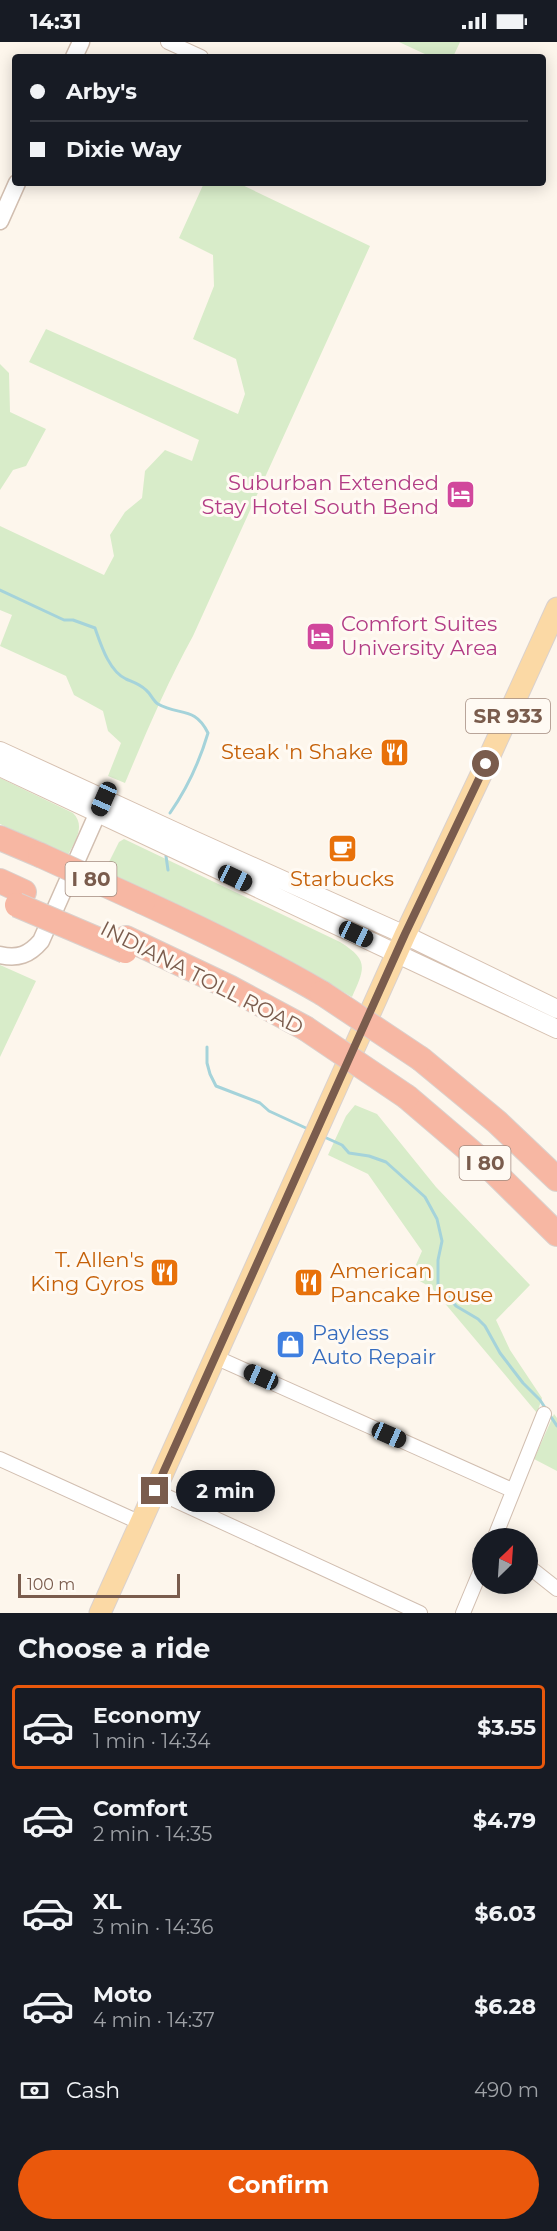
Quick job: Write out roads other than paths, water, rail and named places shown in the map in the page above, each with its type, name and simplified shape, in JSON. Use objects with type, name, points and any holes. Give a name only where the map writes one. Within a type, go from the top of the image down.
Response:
[{"type":"highway","name":"INDIANA TOLL ROAD","points":[[0,838],[223,939],[322,993],[421,1059],[489,1115],[557,1179]]},
{"type":"highway","name":"INDIANA TOLL ROAD","points":[[0,881],[14,899],[229,987],[306,1029],[408,1097],[489,1167],[557,1234]]},
{"type":"main road","name":"SR 933","points":[[100,1613],[401,944],[557,608]]},
{"type":"main road","points":[[0,751],[101,806]]},
{"type":"main road","points":[[0,767],[101,806],[401,944],[557,1009]]},
{"type":"main road","points":[[401,944],[557,1029]]},
{"type":"street","points":[[168,42],[194,54]]},
{"type":"street","points":[[0,221],[16,186]]},
{"type":"street","points":[[0,955],[11,957],[27,954],[41,941],[101,806]]},
{"type":"street","points":[[216,1357],[512,1490]]},
{"type":"street","points":[[498,1528],[544,1414]]},
{"type":"street","points":[[0,1459],[141,1523]]},
{"type":"street","points":[[155,1491],[420,1613]]},
{"type":"street","points":[[538,1574],[557,1589]]},
{"type":"street","points":[[463,1613],[472,1591]]},
{"type":"waterway","points":[[0,590],[64,620],[73,620],[95,628],[106,657],[120,675],[144,688],[158,704],[192,715],[203,724],[208,733],[201,754],[187,785],[170,813]]},
{"type":"waterway","points":[[166,856],[168,870]]},
{"type":"waterway","points":[[207,1047],[207,1063],[216,1086],[260,1103],[269,1111],[308,1129]]},
{"type":"waterway","points":[[322,1136],[342,1145],[349,1153],[369,1156],[386,1162],[425,1197],[437,1219],[442,1241],[438,1260],[438,1285],[456,1306],[485,1326],[500,1353],[523,1383],[540,1400],[557,1426]]},
{"type":"place","name":"Suburban Extended Stay Hotel South Bend","points":[[460,495]]},
{"type":"place","name":"Comfort Suites University Area","points":[[320,636]]},
{"type":"place","name":"Steak 'n Shake","points":[[394,752]]},
{"type":"place","name":"Starbucks","points":[[342,848]]},
{"type":"place","name":"T. Allen's King Gyros","points":[[165,1272]]},
{"type":"place","name":"American Pancake House","points":[[309,1283]]},
{"type":"place","name":"Payless Auto Repair","points":[[291,1345]]}]
